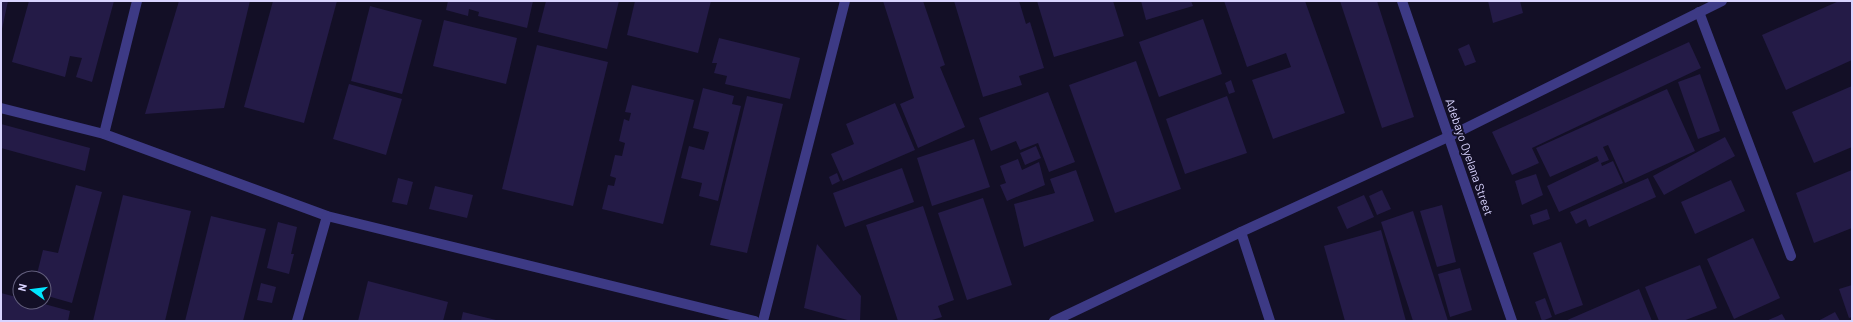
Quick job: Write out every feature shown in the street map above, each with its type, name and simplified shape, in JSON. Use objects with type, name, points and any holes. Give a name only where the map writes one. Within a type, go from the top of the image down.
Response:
[{"type":"street","points":[[104,134],[137,1]]},
{"type":"street","points":[[764,321],[845,1]]},
{"type":"street","name":"Adebayo Oyelana Street","points":[[1402,1],[1512,321]]},
{"type":"street","points":[[1054,321],[1241,232],[1448,137],[1722,1]]},
{"type":"street","points":[[1699,12],[1791,256]]},
{"type":"street","points":[[1,108],[104,134],[327,216],[755,321]]},
{"type":"street","points":[[297,321],[327,216]]},
{"type":"street","points":[[1241,232],[1270,321]]},
{"type":"building","points":[[1,1],[8,1],[2,29],[1,29]]},
{"type":"building","points":[[29,1],[114,1],[92,82],[76,77],[82,58],[70,56],[65,77],[12,62]]},
{"type":"building","points":[[179,1],[250,1],[224,108],[145,114]]},
{"type":"building","points":[[273,1],[337,1],[304,123],[244,107]]},
{"type":"building","points":[[448,1],[533,1],[527,28],[478,16],[479,12],[469,9],[468,16],[446,10]]},
{"type":"building","points":[[546,1],[619,1],[607,49],[538,32]]},
{"type":"building","points":[[635,1],[711,1],[698,53],[627,35]]},
{"type":"building","points":[[883,1],[923,1],[945,65],[940,67],[965,127],[918,148],[900,104],[914,98]]},
{"type":"building","points":[[954,1],[1019,1],[1026,24],[1030,22],[1044,68],[1019,76],[1022,85],[983,97]]},
{"type":"building","points":[[1037,1],[1113,1],[1124,36],[1054,57]]},
{"type":"building","points":[[1141,1],[1191,1],[1193,6],[1146,20]]},
{"type":"building","points":[[1224,1],[1305,1],[1345,113],[1273,139],[1252,80],[1291,67],[1286,53],[1247,67]]},
{"type":"building","points":[[1340,1],[1377,1],[1414,117],[1382,128]]},
{"type":"building","points":[[1488,1],[1520,1],[1523,13],[1493,23]]},
{"type":"building","points":[[1839,1],[1852,1],[1852,60],[1786,90],[1762,35]]},
{"type":"building","points":[[370,6],[422,20],[402,94],[351,81]]},
{"type":"building","points":[[1203,19],[1222,74],[1159,97],[1139,42]]},
{"type":"building","points":[[444,20],[517,38],[506,84],[433,66]]},
{"type":"building","points":[[719,38],[800,58],[790,99],[725,84],[727,76],[714,73],[717,63],[712,63]]},
{"type":"building","points":[[1689,42],[1701,68],[1532,148],[1539,163],[1512,175],[1492,132]]},
{"type":"building","points":[[1469,44],[1476,62],[1465,66],[1458,49]]},
{"type":"building","points":[[537,45],[608,62],[573,206],[502,189]]},
{"type":"building","points":[[1136,61],[1181,189],[1115,213],[1069,85]]},
{"type":"building","points":[[1700,74],[1720,131],[1698,139],[1678,82]]},
{"type":"building","points":[[1231,80],[1235,92],[1229,94],[1225,83]]},
{"type":"building","points":[[349,84],[402,99],[386,155],[333,139]]},
{"type":"building","points":[[632,85],[694,100],[663,224],[602,209],[608,185],[614,186],[616,178],[610,176],[615,155],[622,156],[625,143],[619,141],[624,119],[629,121],[631,113],[625,112]]},
{"type":"building","points":[[1852,86],[1852,147],[1814,163],[1792,112]]},
{"type":"building","points":[[703,88],[734,96],[732,104],[741,106],[718,201],[699,196],[702,183],[681,178],[689,146],[704,150],[709,132],[693,128]]},
{"type":"building","points":[[1667,89],[1695,151],[1625,183],[1608,145],[1603,147],[1609,160],[1601,163],[1602,166],[1613,161],[1623,183],[1559,212],[1547,186],[1599,161],[1597,156],[1550,177],[1536,148]]},
{"type":"building","points":[[1048,92],[1075,162],[1049,172],[1038,143],[1020,150],[1016,141],[991,151],[979,118]]},
{"type":"building","points":[[747,96],[783,104],[747,253],[710,245]]},
{"type":"building","points":[[1227,96],[1247,153],[1185,174],[1166,119]]},
{"type":"building","points":[[895,103],[915,150],[843,181],[831,154],[854,144],[846,124]]},
{"type":"building","points":[[1,124],[90,148],[85,171],[1,148]]},
{"type":"building","points":[[1725,137],[1735,156],[1664,195],[1653,176]]},
{"type":"building","points":[[974,139],[990,187],[932,206],[917,158]]},
{"type":"building","points":[[1036,146],[1041,158],[1025,165],[1020,153]]},
{"type":"building","points":[[1018,159],[1022,170],[1039,162],[1045,185],[1007,201],[1000,185],[1006,183],[1000,166]]},
{"type":"building","points":[[902,168],[914,202],[845,227],[833,193]]},
{"type":"building","points":[[1076,170],[1094,221],[1024,247],[1014,204],[1055,193],[1050,179]]},
{"type":"building","points":[[1852,170],[1852,228],[1814,243],[1796,193]]},
{"type":"building","points":[[837,173],[840,181],[832,185],[829,177]]},
{"type":"building","points":[[1536,174],[1543,195],[1522,205],[1515,181]]},
{"type":"building","points":[[398,178],[413,182],[407,205],[392,202]]},
{"type":"building","points":[[1648,178],[1656,197],[1589,227],[1586,219],[1576,224],[1570,212]]},
{"type":"building","points":[[1731,180],[1745,211],[1695,234],[1681,202]]},
{"type":"building","points":[[76,185],[102,192],[72,303],[52,297],[52,270],[38,270],[43,250],[58,253]]},
{"type":"building","points":[[435,186],[473,195],[467,218],[429,209]]},
{"type":"building","points":[[1382,190],[1391,209],[1377,215],[1369,196]]},
{"type":"building","points":[[123,195],[191,211],[165,321],[93,321]]},
{"type":"building","points":[[1364,195],[1374,217],[1347,229],[1337,207]]},
{"type":"building","points":[[983,198],[1012,285],[967,300],[938,213]]},
{"type":"building","points":[[1442,205],[1456,262],[1437,267],[1420,211]]},
{"type":"building","points":[[923,206],[954,300],[938,306],[942,317],[929,321],[898,321],[866,225]]},
{"type":"building","points":[[1547,209],[1550,219],[1533,225],[1530,215]]},
{"type":"building","points":[[1413,211],[1448,321],[1413,321],[1381,222]]},
{"type":"building","points":[[211,216],[266,229],[243,321],[185,321]]},
{"type":"building","points":[[278,222],[297,227],[291,254],[294,254],[289,274],[267,268]]},
{"type":"building","points":[[1381,230],[1406,321],[1345,321],[1324,246]]},
{"type":"building","points":[[1753,238],[1780,298],[1734,319],[1707,259]]},
{"type":"building","points":[[1561,242],[1583,305],[1555,315],[1533,253]]},
{"type":"building","points":[[817,244],[861,296],[860,321],[851,321],[804,308]]},
{"type":"building","points":[[1700,265],[1717,308],[1683,321],[1659,321],[1645,287]]},
{"type":"building","points":[[1460,268],[1472,310],[1450,317],[1438,274]]},
{"type":"building","points":[[368,281],[448,302],[443,321],[358,321]]},
{"type":"building","points":[[261,283],[276,287],[272,303],[257,300]]},
{"type":"building","points":[[1852,285],[1852,317],[1849,318],[1839,289]]},
{"type":"building","points":[[1639,289],[1652,321],[1565,321]]},
{"type":"building","points":[[1,293],[12,296],[12,310],[52,310],[52,306],[70,311],[68,321],[1,321]]},
{"type":"building","points":[[1545,298],[1552,317],[1542,321],[1535,302]]},
{"type":"building","points":[[463,312],[496,320],[496,321],[461,321]]},
{"type":"building","points":[[1835,312],[1840,321],[1818,321]]},
{"type":"building","points":[[1782,314],[1786,321],[1766,321]]}]
